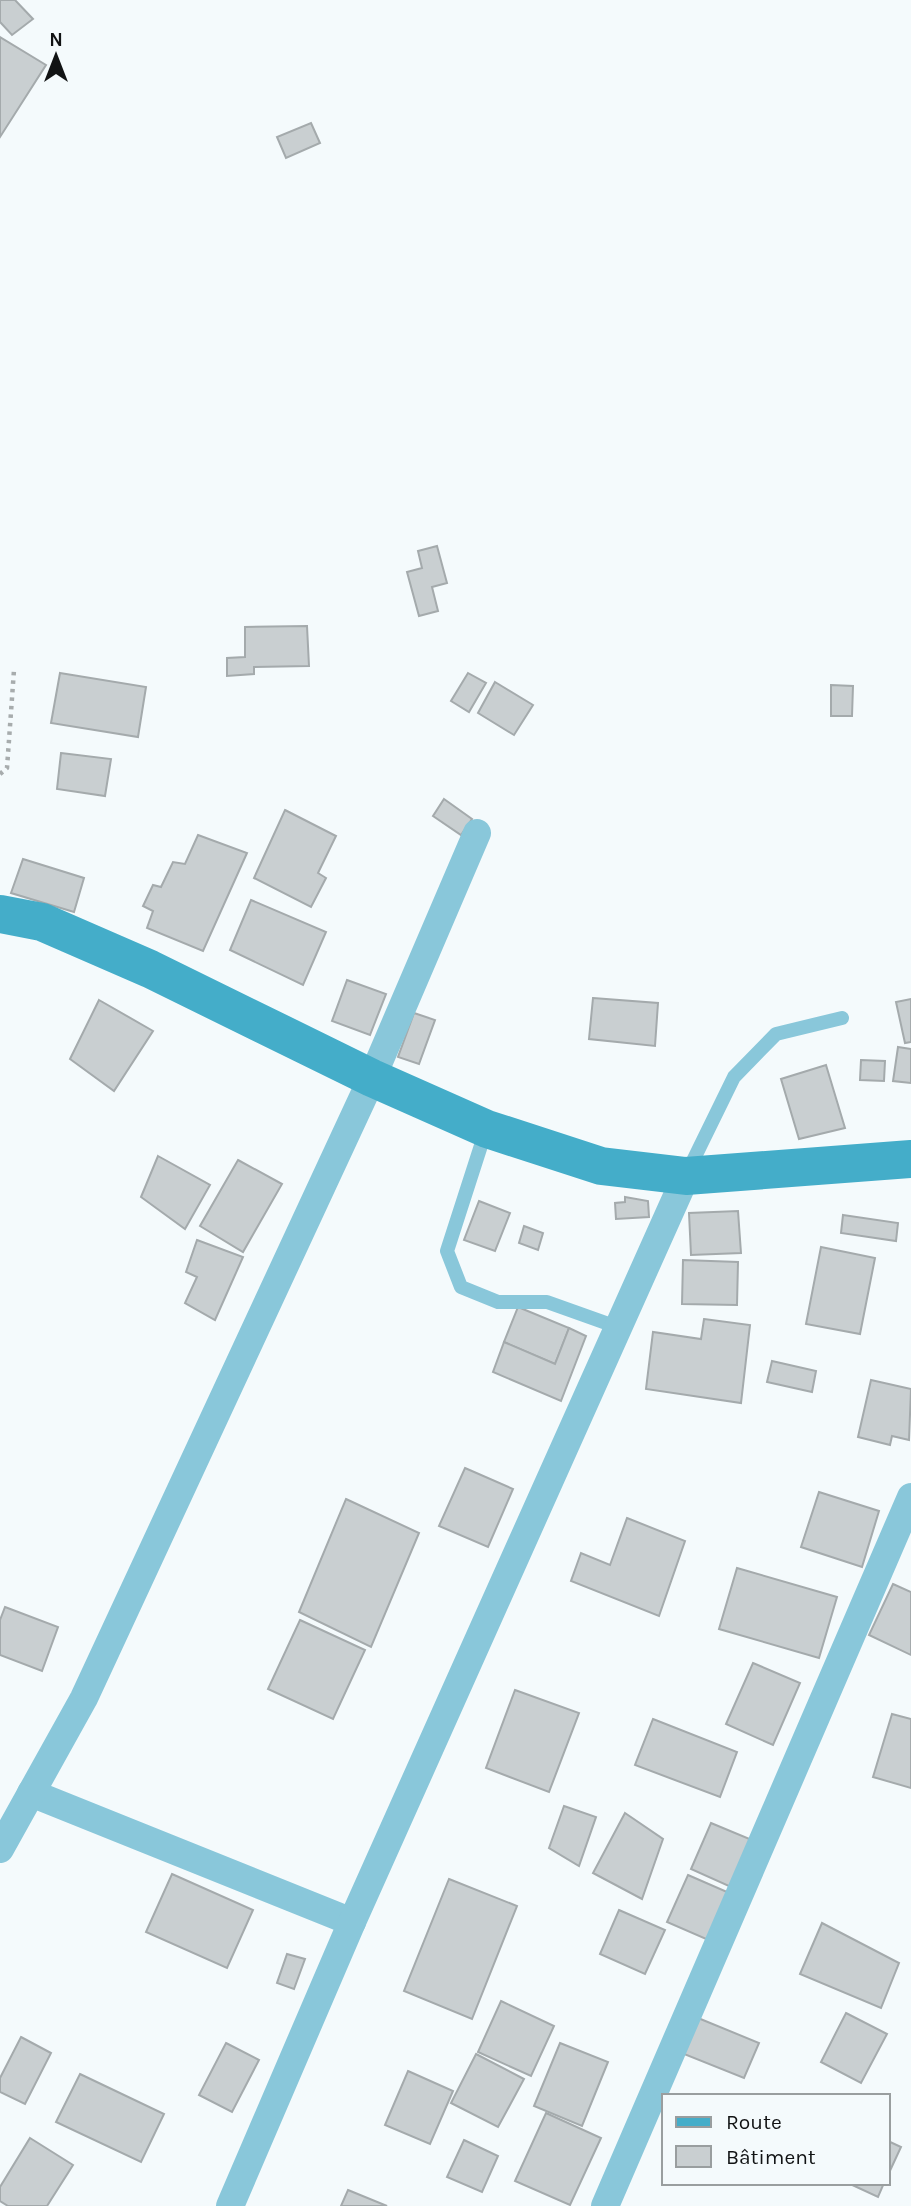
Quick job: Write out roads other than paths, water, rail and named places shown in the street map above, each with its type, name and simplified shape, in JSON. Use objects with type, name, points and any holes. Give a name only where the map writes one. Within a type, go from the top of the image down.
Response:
[{"type":"street","points":[[0,1849],[84,1698],[372,1078],[477,833]]},
{"type":"street","points":[[0,914],[41,922],[138,964],[372,1078],[487,1129],[601,1166],[686,1176],[911,1159]]},
{"type":"street","points":[[230,2206],[352,1922],[621,1328],[686,1176]]},
{"type":"street","points":[[605,2206],[911,1497]]},
{"type":"street","points":[[31,1793],[352,1922]]},
{"type":"lane","points":[[686,1176],[734,1077],[776,1034],[842,1018]]},
{"type":"lane","points":[[487,1129],[447,1251],[461,1287],[498,1302],[547,1302],[621,1328]]}]
